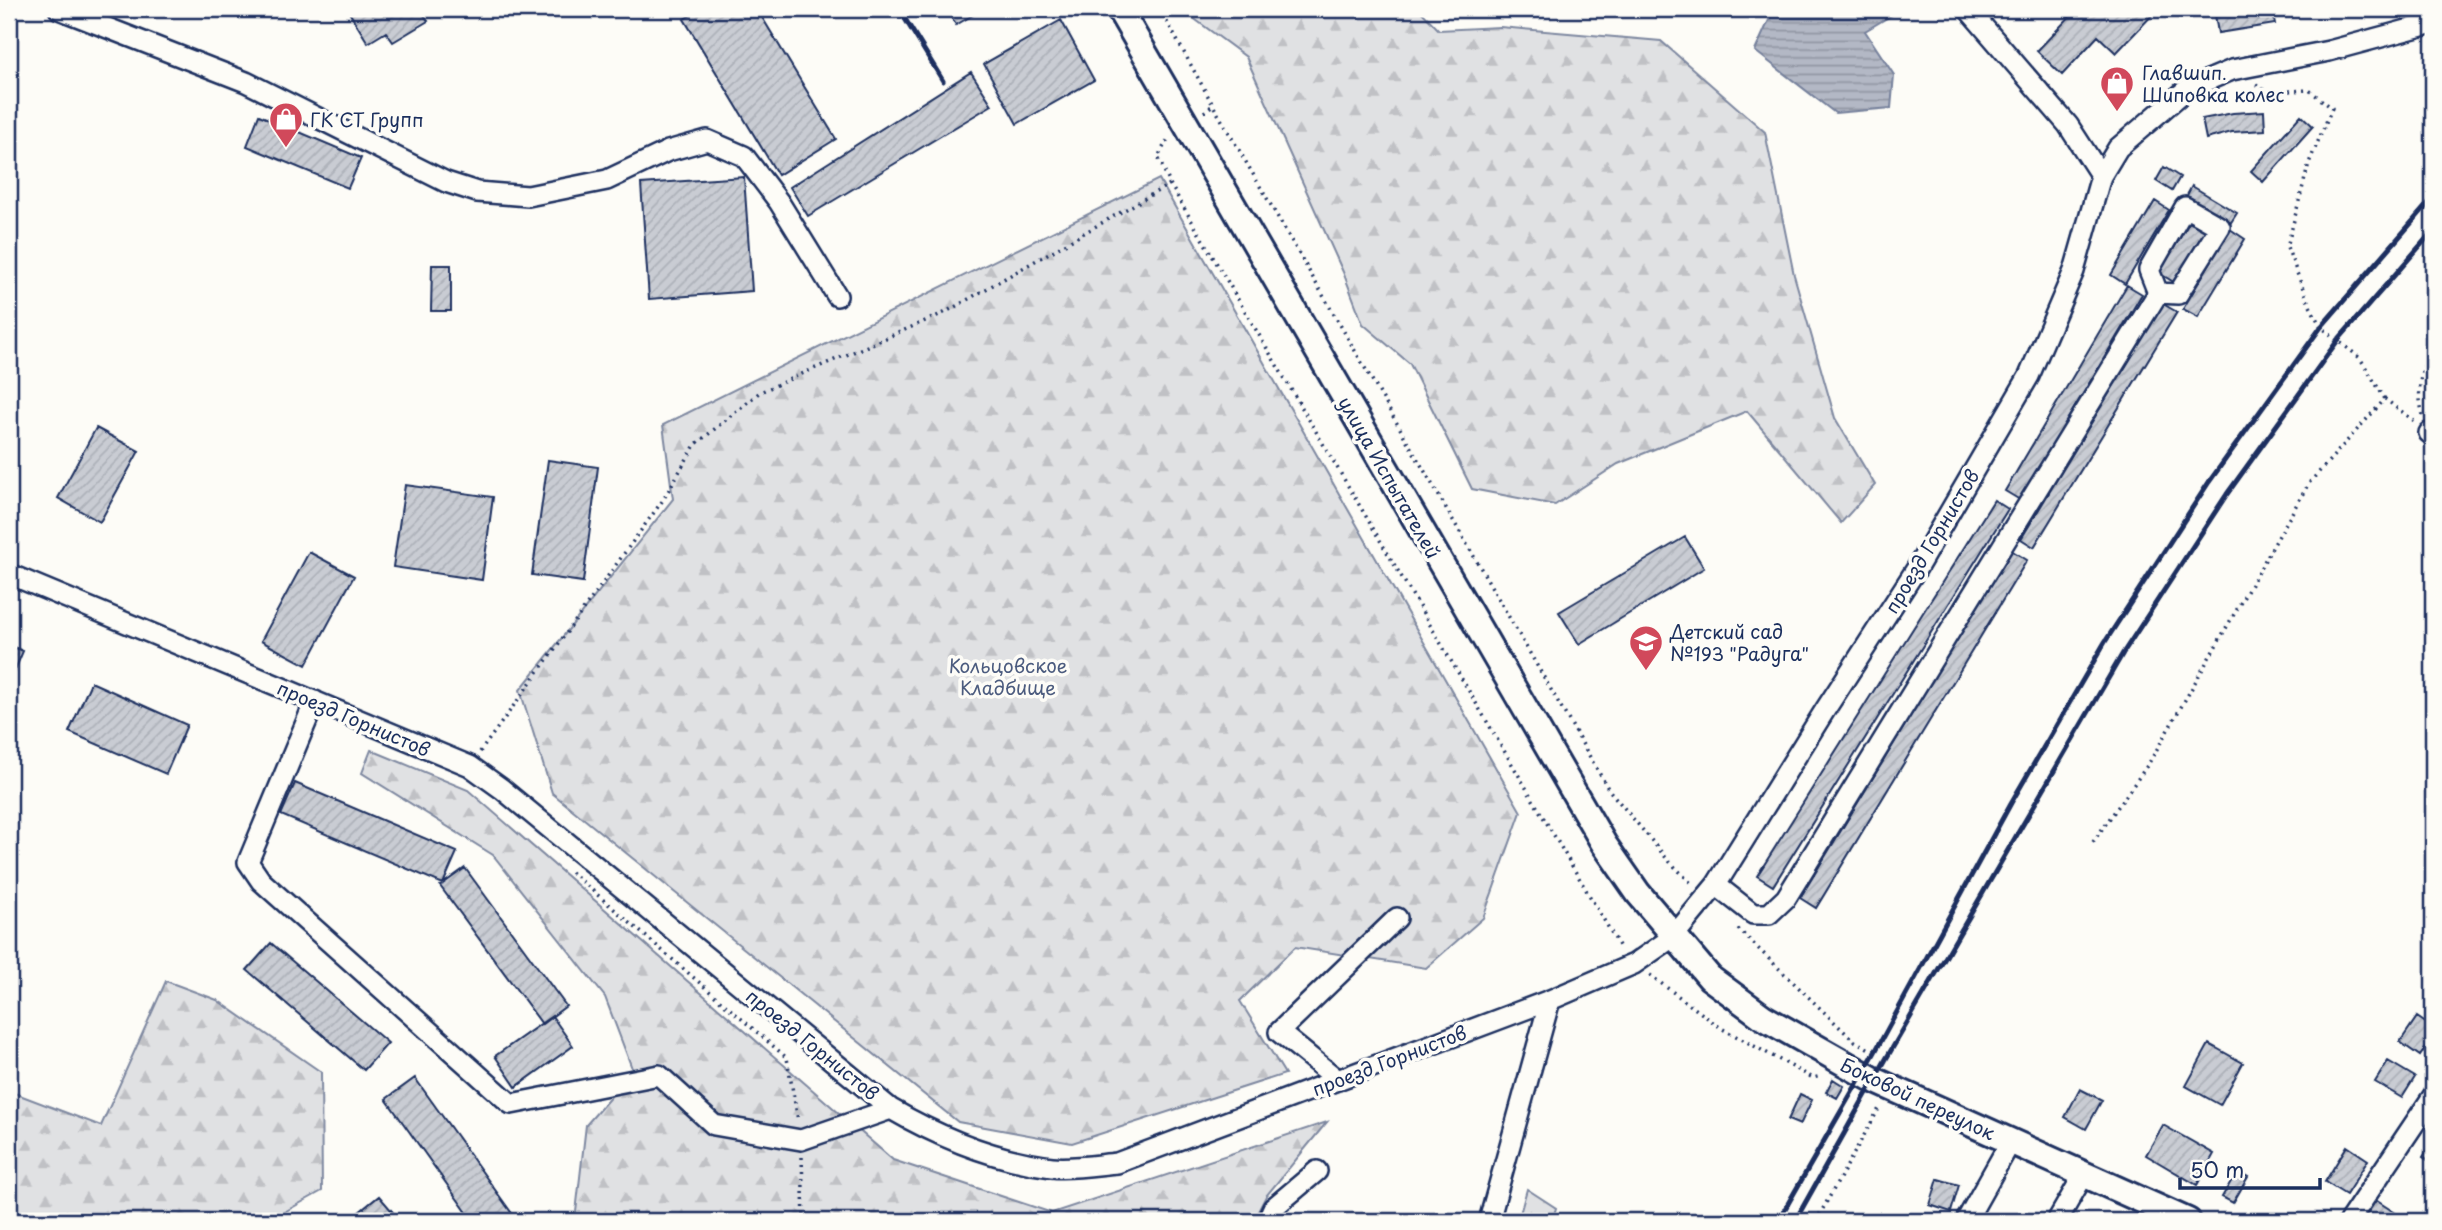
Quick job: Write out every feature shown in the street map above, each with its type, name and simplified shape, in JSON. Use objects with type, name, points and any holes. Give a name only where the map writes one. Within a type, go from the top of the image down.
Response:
[{"type":"main road","name":"улица Испытателей","points":[[1119,9],[1604,844],[1638,893],[1674,937]]},
{"type":"main road","name":"Боковой переулок","points":[[1674,937],[1710,978],[1762,1017],[1862,1074],[2083,1176],[2188,1221]]},
{"type":"street","points":[[59,9],[246,82],[446,182],[477,192],[527,196],[607,180],[668,151],[707,140],[744,156],[779,202],[837,296]]},
{"type":"street","points":[[1968,9],[2068,125],[2101,176]]},
{"type":"street","name":"проезд Горнистов","points":[[9,574],[470,766],[524,806],[891,1109],[915,1123],[981,1153],[1054,1167],[1116,1163],[1550,1000],[1634,964],[1674,937],[1711,892],[1917,568],[2029,376],[2074,271],[2101,176],[2118,148],[2187,89],[2232,70],[2329,51],[2433,23]]},
{"type":"street","points":[[1711,892],[1753,914],[1769,914],[1786,898],[2158,293]]},
{"type":"street","points":[[315,701],[248,862],[261,881],[511,1104],[659,1075],[714,1125],[801,1140],[891,1109]]},
{"type":"street","points":[[1338,1080],[1279,1032],[1397,918]]},
{"type":"street","points":[[1489,1221],[1550,1000]]},
{"type":"street","points":[[2349,1221],[2433,1096]]},
{"type":"street","points":[[1966,1221],[2011,1141]]},
{"type":"street","points":[[1267,1221],[1273,1208],[1317,1171]]},
{"type":"street","points":[[2057,1221],[2083,1176]]},
{"type":"path","points":[[1160,9],[1213,106],[1609,790],[1668,860],[1711,892]]},
{"type":"path","points":[[2232,70],[2268,92],[2309,90],[2332,108],[2309,163],[2287,247],[2309,304],[2322,327],[2360,358],[2385,399],[2431,435]]},
{"type":"path","points":[[1213,106],[1171,134],[1158,157],[1170,184],[1623,951],[1634,964]]},
{"type":"path","points":[[470,766],[663,500],[695,444],[760,393],[944,313],[1170,184]]},
{"type":"path","points":[[2431,435],[2419,402],[2424,363],[2433,352]]},
{"type":"path","points":[[2094,842],[2149,763],[2309,483],[2385,399]]},
{"type":"path","points":[[567,870],[787,1058],[801,1140],[804,1221]]},
{"type":"path","points":[[1736,926],[1853,1040],[1875,1052]]},
{"type":"path","points":[[1816,1221],[1881,1105]]},
{"type":"green space","points":[[1181,9],[1419,9],[1439,30],[1500,27],[1661,41],[1765,132],[1794,275],[1835,418],[1875,485],[1841,523],[1747,411],[1618,464],[1555,505],[1472,489],[1410,364],[1363,324],[1343,272],[1246,57]]},
{"type":"green space","name":"Кольцовское Кладбище","points":[[1159,179],[1521,812],[1483,918],[1426,968],[1295,947],[1240,1001],[1285,1074],[1072,1143],[958,1122],[552,793],[520,690],[673,499],[663,425]]},
{"type":"green space","points":[[371,750],[468,790],[893,1160],[1052,1213],[1327,1122],[1266,1196],[1253,1221],[575,1221],[586,1125],[633,1071],[605,997],[493,855],[362,773]]},
{"type":"green space","points":[[166,981],[217,1000],[321,1072],[322,1191],[268,1221],[9,1221],[9,1091],[101,1126]]},
{"type":"green space","points":[[1527,1189],[1556,1208],[1552,1221],[1518,1221]]},
{"type":"shaded area","points":[[1774,9],[1902,9],[1865,31],[1894,75],[1891,108],[1835,113],[1755,51]]},
{"type":"building","points":[[347,9],[420,9],[428,21],[393,42],[386,32],[368,43]]},
{"type":"building","points":[[702,9],[757,9],[836,139],[778,175],[684,19]]},
{"type":"building","points":[[946,9],[983,9],[956,25]]},
{"type":"building","points":[[2077,9],[2158,9],[2116,53],[2098,36],[2062,75],[2037,51]]},
{"type":"building","points":[[2214,9],[2272,9],[2275,24],[2218,33]]},
{"type":"building","points":[[1061,20],[1094,80],[1017,124],[984,64]]},
{"type":"building","points":[[971,72],[992,105],[808,216],[790,187]]},
{"type":"building","points":[[2264,111],[2265,130],[2232,132],[2206,139],[2202,119]]},
{"type":"building","points":[[259,115],[361,158],[348,188],[247,146]]},
{"type":"building","points":[[2301,115],[2313,126],[2263,182],[2251,171]]},
{"type":"building","points":[[2164,167],[2180,177],[2172,191],[2156,181]]},
{"type":"building","points":[[744,177],[752,291],[649,299],[641,184]]},
{"type":"building","points":[[2192,186],[2237,213],[2230,224],[2186,197]]},
{"type":"building","points":[[2155,201],[2169,210],[2125,284],[2111,275]]},
{"type":"building","points":[[2190,221],[2208,231],[2177,284],[2159,273]]},
{"type":"building","points":[[2230,229],[2245,239],[2198,317],[2183,309]]},
{"type":"building","points":[[432,265],[451,265],[451,311],[431,311]]},
{"type":"building","points":[[2127,285],[2142,294],[2020,500],[2005,491]]},
{"type":"building","points":[[2163,304],[2177,312],[2034,547],[2021,539]]},
{"type":"building","points":[[96,428],[139,451],[100,522],[58,498]]},
{"type":"building","points":[[548,460],[598,467],[583,582],[532,575]]},
{"type":"building","points":[[405,485],[493,497],[482,580],[393,567]]},
{"type":"building","points":[[1994,500],[2008,509],[1773,886],[1757,876]]},
{"type":"building","points":[[1685,537],[1704,568],[1579,644],[1559,612]]},
{"type":"building","points":[[2011,550],[2027,560],[1816,908],[1800,898]]},
{"type":"building","points":[[309,552],[354,576],[306,665],[261,641]]},
{"type":"building","points":[[9,645],[23,651],[9,684]]},
{"type":"building","points":[[91,682],[187,725],[166,774],[69,732]]},
{"type":"building","points":[[295,783],[457,852],[443,884],[281,815]]},
{"type":"building","points":[[465,868],[566,1006],[542,1024],[440,886]]},
{"type":"building","points":[[271,943],[388,1043],[364,1070],[247,970]]},
{"type":"building","points":[[552,1016],[573,1046],[516,1087],[495,1056]]},
{"type":"building","points":[[2417,1017],[2433,1028],[2433,1037],[2420,1056],[2400,1042]]},
{"type":"building","points":[[2209,1044],[2243,1063],[2220,1105],[2186,1086]]},
{"type":"building","points":[[2388,1061],[2415,1077],[2402,1098],[2375,1082]]},
{"type":"building","points":[[415,1078],[513,1215],[503,1221],[473,1221],[386,1099]]},
{"type":"building","points":[[1833,1079],[1844,1086],[1837,1098],[1826,1092]]},
{"type":"building","points":[[2080,1089],[2102,1100],[2086,1129],[2065,1117]]},
{"type":"building","points":[[1800,1094],[1812,1100],[1800,1125],[1788,1120]]},
{"type":"building","points":[[2163,1125],[2214,1154],[2197,1185],[2146,1155]]},
{"type":"building","points":[[2433,1142],[2433,1164],[2423,1157]]},
{"type":"building","points":[[2347,1146],[2368,1160],[2346,1195],[2325,1182]]},
{"type":"building","points":[[2237,1171],[2248,1177],[2233,1203],[2222,1197]]},
{"type":"building","points":[[1938,1179],[1959,1185],[1951,1212],[1930,1205]]},
{"type":"building","points":[[379,1196],[398,1218],[394,1221],[348,1221]]},
{"type":"building","points":[[2371,1197],[2397,1214],[2392,1221],[2355,1221]]},
{"type":"railway","points":[[899,9],[943,81]]},
{"type":"railway","points":[[1778,1221],[1875,1052],[2011,803],[2105,642],[2209,482],[2321,327],[2433,198]]},
{"type":"railway","points":[[1795,1221],[1886,1059],[2123,653],[2227,494],[2338,340],[2433,231]]},
{"type":"place","name":"Главшип. Шиповка колес","points":[[2117,113]]},
{"type":"place","name":"ГК СТ Групп","points":[[286,149]]},
{"type":"place","name":"Детский сад №193 \"Радуга\"","points":[[1646,672]]}]
